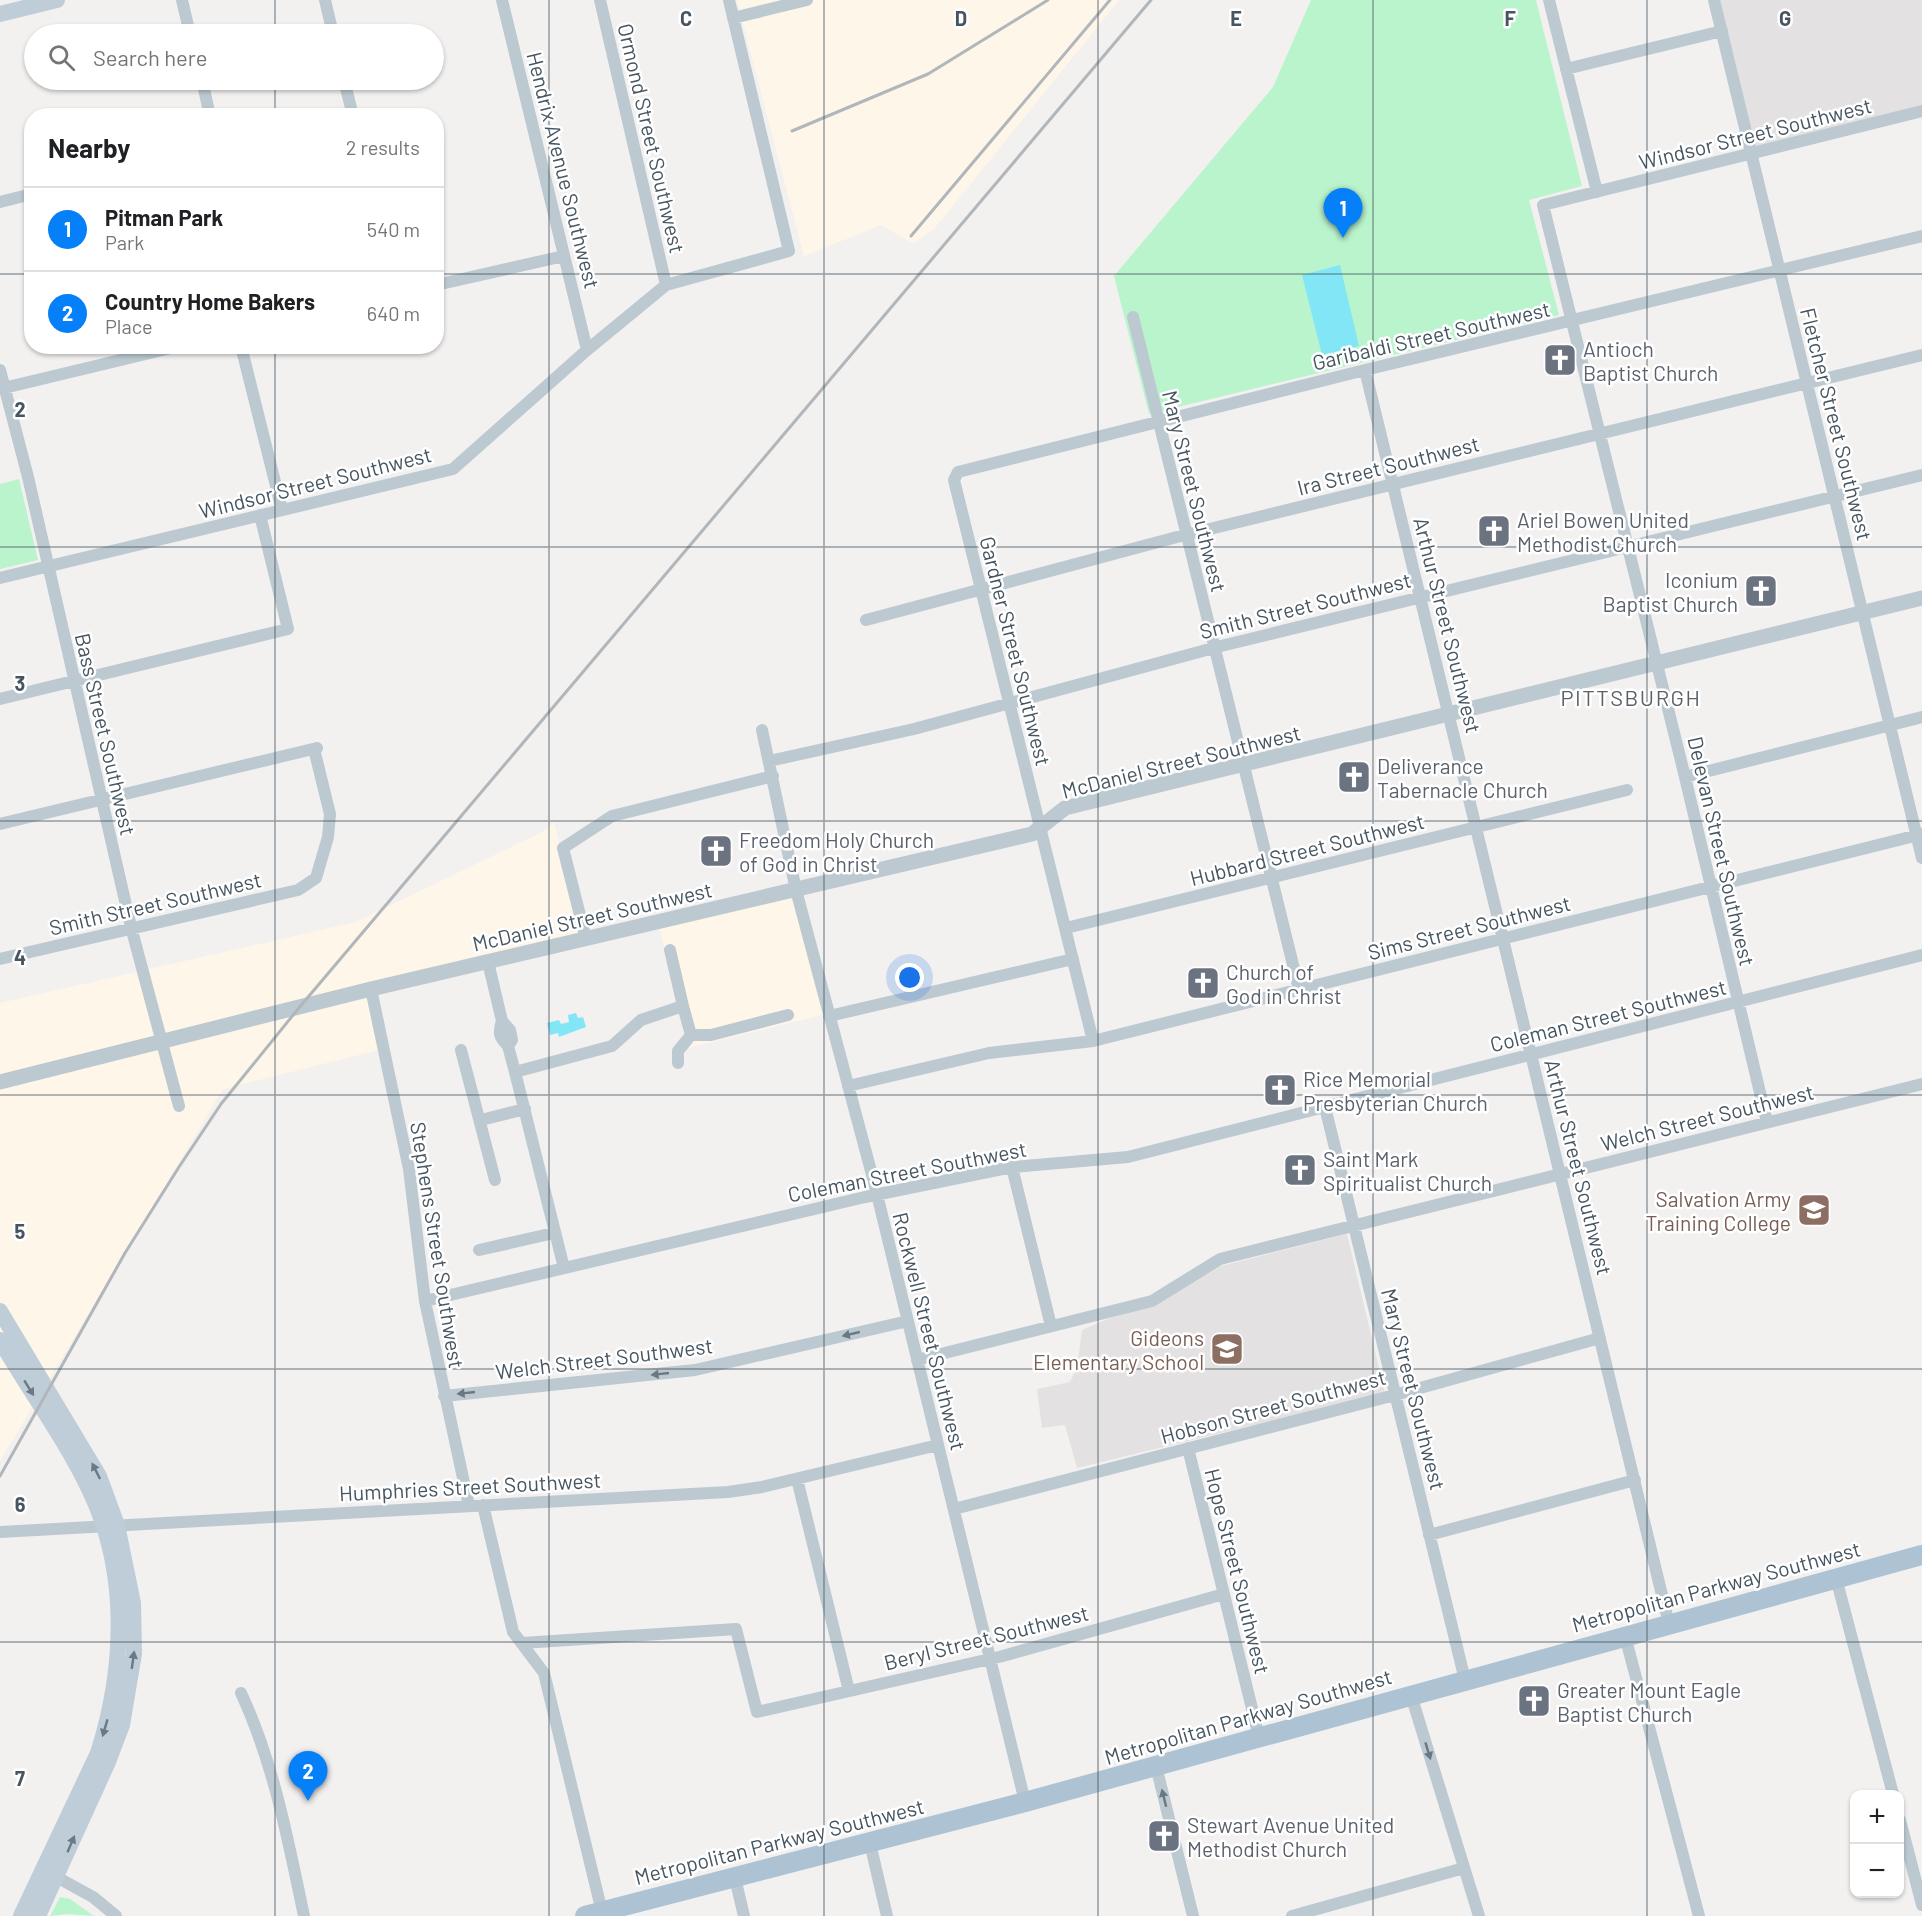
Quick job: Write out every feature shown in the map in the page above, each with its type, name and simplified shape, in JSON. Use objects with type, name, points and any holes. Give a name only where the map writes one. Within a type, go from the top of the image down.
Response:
[{"type":"main road","points":[[0,14],[57,0]]},
{"type":"main road","points":[[0,1311],[88,1455],[106,1493],[111,1525],[133,1603],[134,1654],[122,1725],[111,1756],[49,1874],[21,1916]]},
{"type":"main road","points":[[0,1340],[75,1461],[111,1525]]},
{"type":"main road","name":"Metropolitan Parkway Southwest","points":[[596,1914],[1025,1803],[1922,1555]]},
{"type":"main road","points":[[38,1916],[49,1874]]},
{"type":"street","points":[[182,0],[188,24]]},
{"type":"street","points":[[325,0],[331,24]]},
{"type":"street","name":"Hendrix Avenue Southwest","points":[[502,0],[587,350]]},
{"type":"street","name":"Ormond Street Southwest","points":[[600,0],[666,285]]},
{"type":"street","points":[[729,0],[734,18],[807,0]]},
{"type":"street","points":[[1549,0],[1597,192]]},
{"type":"street","name":"Fletcher Street Southwest","points":[[1714,0],[1890,725],[1919,834],[1922,858]]},
{"type":"street","name":"Windsor Street Southwest","points":[[0,578],[453,469],[587,350],[666,285],[789,251],[734,18]]},
{"type":"street","points":[[1566,69],[1722,32]]},
{"type":"street","points":[[204,90],[208,108]]},
{"type":"street","points":[[346,90],[351,108]]},
{"type":"street","name":"Windsor Street Southwest","points":[[1597,192],[1922,111]]},
{"type":"street","name":"Delevan Street Southwest","points":[[1597,192],[1543,205],[1685,777],[1767,1122]]},
{"type":"street","points":[[0,202],[24,196]]},
{"type":"street","name":"Garibaldi Street Southwest","points":[[954,480],[958,472],[1365,370],[1573,322],[1922,236]]},
{"type":"street","points":[[444,283],[564,256]]},
{"type":"street","name":"Mary Street Southwest","points":[[1133,317],[1299,989]]},
{"type":"street","points":[[3,389],[146,354]]},
{"type":"street","points":[[243,354],[282,510]]},
{"type":"street","name":"Ira Street Southwest","points":[[866,620],[1186,535],[1922,355]]},
{"type":"street","name":"Bass Street Southwest","points":[[0,370],[131,927],[178,1106]]},
{"type":"street","name":"Arthur Street Southwest","points":[[1365,370],[1451,715],[1669,1624]]},
{"type":"street","name":"Smith Street Southwest","points":[[769,761],[914,729],[1213,648],[1922,475]]},
{"type":"street","name":"Gardner Street Southwest","points":[[954,480],[1093,1041]]},
{"type":"street","points":[[0,699],[288,629],[260,515]]},
{"type":"street","name":"McDaniel Street Southwest","points":[[0,1082],[160,1041],[275,1015],[371,989],[1032,834],[1065,808],[1922,598]]},
{"type":"street","points":[[1685,777],[1922,717]]},
{"type":"street","name":"Rockwell Street Southwest","points":[[762,730],[796,890],[877,1195],[1025,1803]]},
{"type":"street","name":"Smith Street Southwest","points":[[0,959],[298,890],[316,878],[328,837],[330,814],[316,748],[101,799]]},
{"type":"street","points":[[586,939],[563,848],[612,816],[773,776]]},
{"type":"street","name":"Hubbard Street Southwest","points":[[1066,928],[1627,790]]},
{"type":"street","points":[[0,824],[101,799]]},
{"type":"street","name":"Sims Street Southwest","points":[[848,1086],[989,1053],[1093,1041],[1919,834]]},
{"type":"street","points":[[670,950],[691,1035]]},
{"type":"street","name":"Coleman Street Southwest","points":[[425,1301],[877,1195],[1012,1167],[1128,1157],[1922,955]]},
{"type":"street","points":[[829,1016],[1073,959]]},
{"type":"street","points":[[488,962],[502,1021],[510,1030],[512,1040],[508,1046],[564,1268]]},
{"type":"street","name":"Stephens Street Southwest","points":[[371,989],[409,1170],[425,1301],[469,1506]]},
{"type":"street","points":[[515,1072],[612,1046],[640,1020],[683,1006]]},
{"type":"street","points":[[691,1035],[711,1035],[788,1015]]},
{"type":"street","points":[[678,1063],[678,1051],[691,1035]]},
{"type":"street","points":[[461,1050],[495,1180]]},
{"type":"street","name":"Welch Street Southwest","points":[[917,1360],[1152,1301],[1220,1259],[1922,1084]]},
{"type":"street","name":"Mary Street Southwest","points":[[1325,1107],[1465,1680]]},
{"type":"street","points":[[481,1120],[525,1109]]},
{"type":"street","points":[[1012,1167],[1051,1326]]},
{"type":"street","points":[[479,1250],[554,1233]]},
{"type":"street","name":"Welch Street Southwest","points":[[444,1396],[695,1370],[908,1321]]},
{"type":"street","name":"Hobson Street Southwest","points":[[954,1509],[1395,1395],[1600,1338]]},
{"type":"street","name":"Humphries Street Southwest","points":[[0,1532],[728,1492],[797,1479],[938,1445]]},
{"type":"street","name":"Hope Street Southwest","points":[[1188,1448],[1259,1737]]},
{"type":"street","points":[[797,1479],[849,1691]]},
{"type":"street","points":[[1429,1535],[1635,1480]]},
{"type":"street","points":[[483,1505],[513,1632],[544,1673],[596,1914]]},
{"type":"street","points":[[1836,1578],[1892,1790]]},
{"type":"street","name":"Beryl Street Southwest","points":[[522,1643],[736,1629],[757,1712],[990,1659],[1224,1594]]},
{"type":"street","points":[[1625,1636],[1699,1916]]},
{"type":"street","points":[[241,1693],[253,1718],[276,1785],[304,1916]]},
{"type":"street","points":[[1411,1695],[1479,1916]]},
{"type":"street","points":[[1156,1766],[1193,1916]]},
{"type":"street","points":[[1904,1838],[1922,1905]]},
{"type":"street","points":[[870,1842],[887,1916]]},
{"type":"street","points":[[1292,1916],[1464,1868]]},
{"type":"street","points":[[49,1874],[93,1897],[116,1916]]},
{"type":"street","points":[[735,1878],[744,1916]]},
{"type":"shaded area","points":[[737,0],[1119,0],[935,228],[913,244],[881,225],[804,256]]},
{"type":"shaded area","points":[[1716,0],[1922,0],[1922,116],[1749,160]]},
{"type":"shaded area","points":[[554,822],[585,944],[376,990],[383,1049],[223,1089],[0,1461],[0,1003],[356,922],[542,832]]},
{"type":"shaded area","points":[[799,890],[830,1013],[688,1048],[659,925]]},
{"type":"shaded area","name":"Gideons Elementary School","points":[[1347,1234],[1385,1393],[1077,1468],[1065,1425],[1042,1428],[1037,1389],[1070,1382],[1077,1368],[1082,1330],[1110,1318],[1154,1305],[1221,1266]]},
{"type":"green space","points":[[1311,0],[1536,0],[1582,186],[1529,200],[1559,315],[1149,414],[1114,276],[1273,87]]},
{"type":"green space","points":[[19,479],[38,560],[0,569],[0,484]]},
{"type":"green space","points":[[60,1897],[70,1899],[94,1916],[67,1914],[50,1916]]},
{"type":"water","points":[[1340,265],[1359,346],[1322,355],[1302,275]]},
{"type":"water","points":[[576,1013],[578,1018],[583,1017],[586,1027],[559,1037],[558,1033],[550,1035],[547,1023],[559,1020],[561,1024],[569,1022],[568,1015]]},
{"type":"railway","points":[[792,131],[928,74],[1048,0]]},
{"type":"railway","points":[[911,236],[1110,0]]},
{"type":"railway","points":[[0,1476],[125,1253],[221,1104],[298,1009],[1151,0]]},
{"type":"place","name":"Pitman Park","points":[[1343,238]]},
{"type":"place","name":"Antioch Baptist Church","points":[[1560,360]]},
{"type":"place","name":"Ariel Bowen United Methodist Church","points":[[1494,531]]},
{"type":"place","name":"Iconium Baptist Church","points":[[1761,591]]},
{"type":"place","name":"Deliverance Tabernacle Church","points":[[1354,777]]},
{"type":"place","name":"Freedom Holy Church of God in Christ","points":[[716,851]]},
{"type":"place","name":"Church of God in Christ","points":[[1203,983]]},
{"type":"place","name":"Rice Memorial Presbyterian Church","points":[[1280,1090]]},
{"type":"place","name":"Saint Mark Spiritualist Church","points":[[1300,1170]]},
{"type":"place","name":"Salvation Army Training College","points":[[1814,1210]]},
{"type":"place","name":"Gideons Elementary School","points":[[1227,1349]]},
{"type":"place","name":"Greater Mount Eagle Baptist Church","points":[[1534,1701]]},
{"type":"place","name":"Country Home Bakers","points":[[308,1801]]},
{"type":"place","name":"Stewart Avenue United Methodist Church","points":[[1164,1836]]},
{"type":"district","name":"PITTSBURGH","points":[[1631,697]]}]
